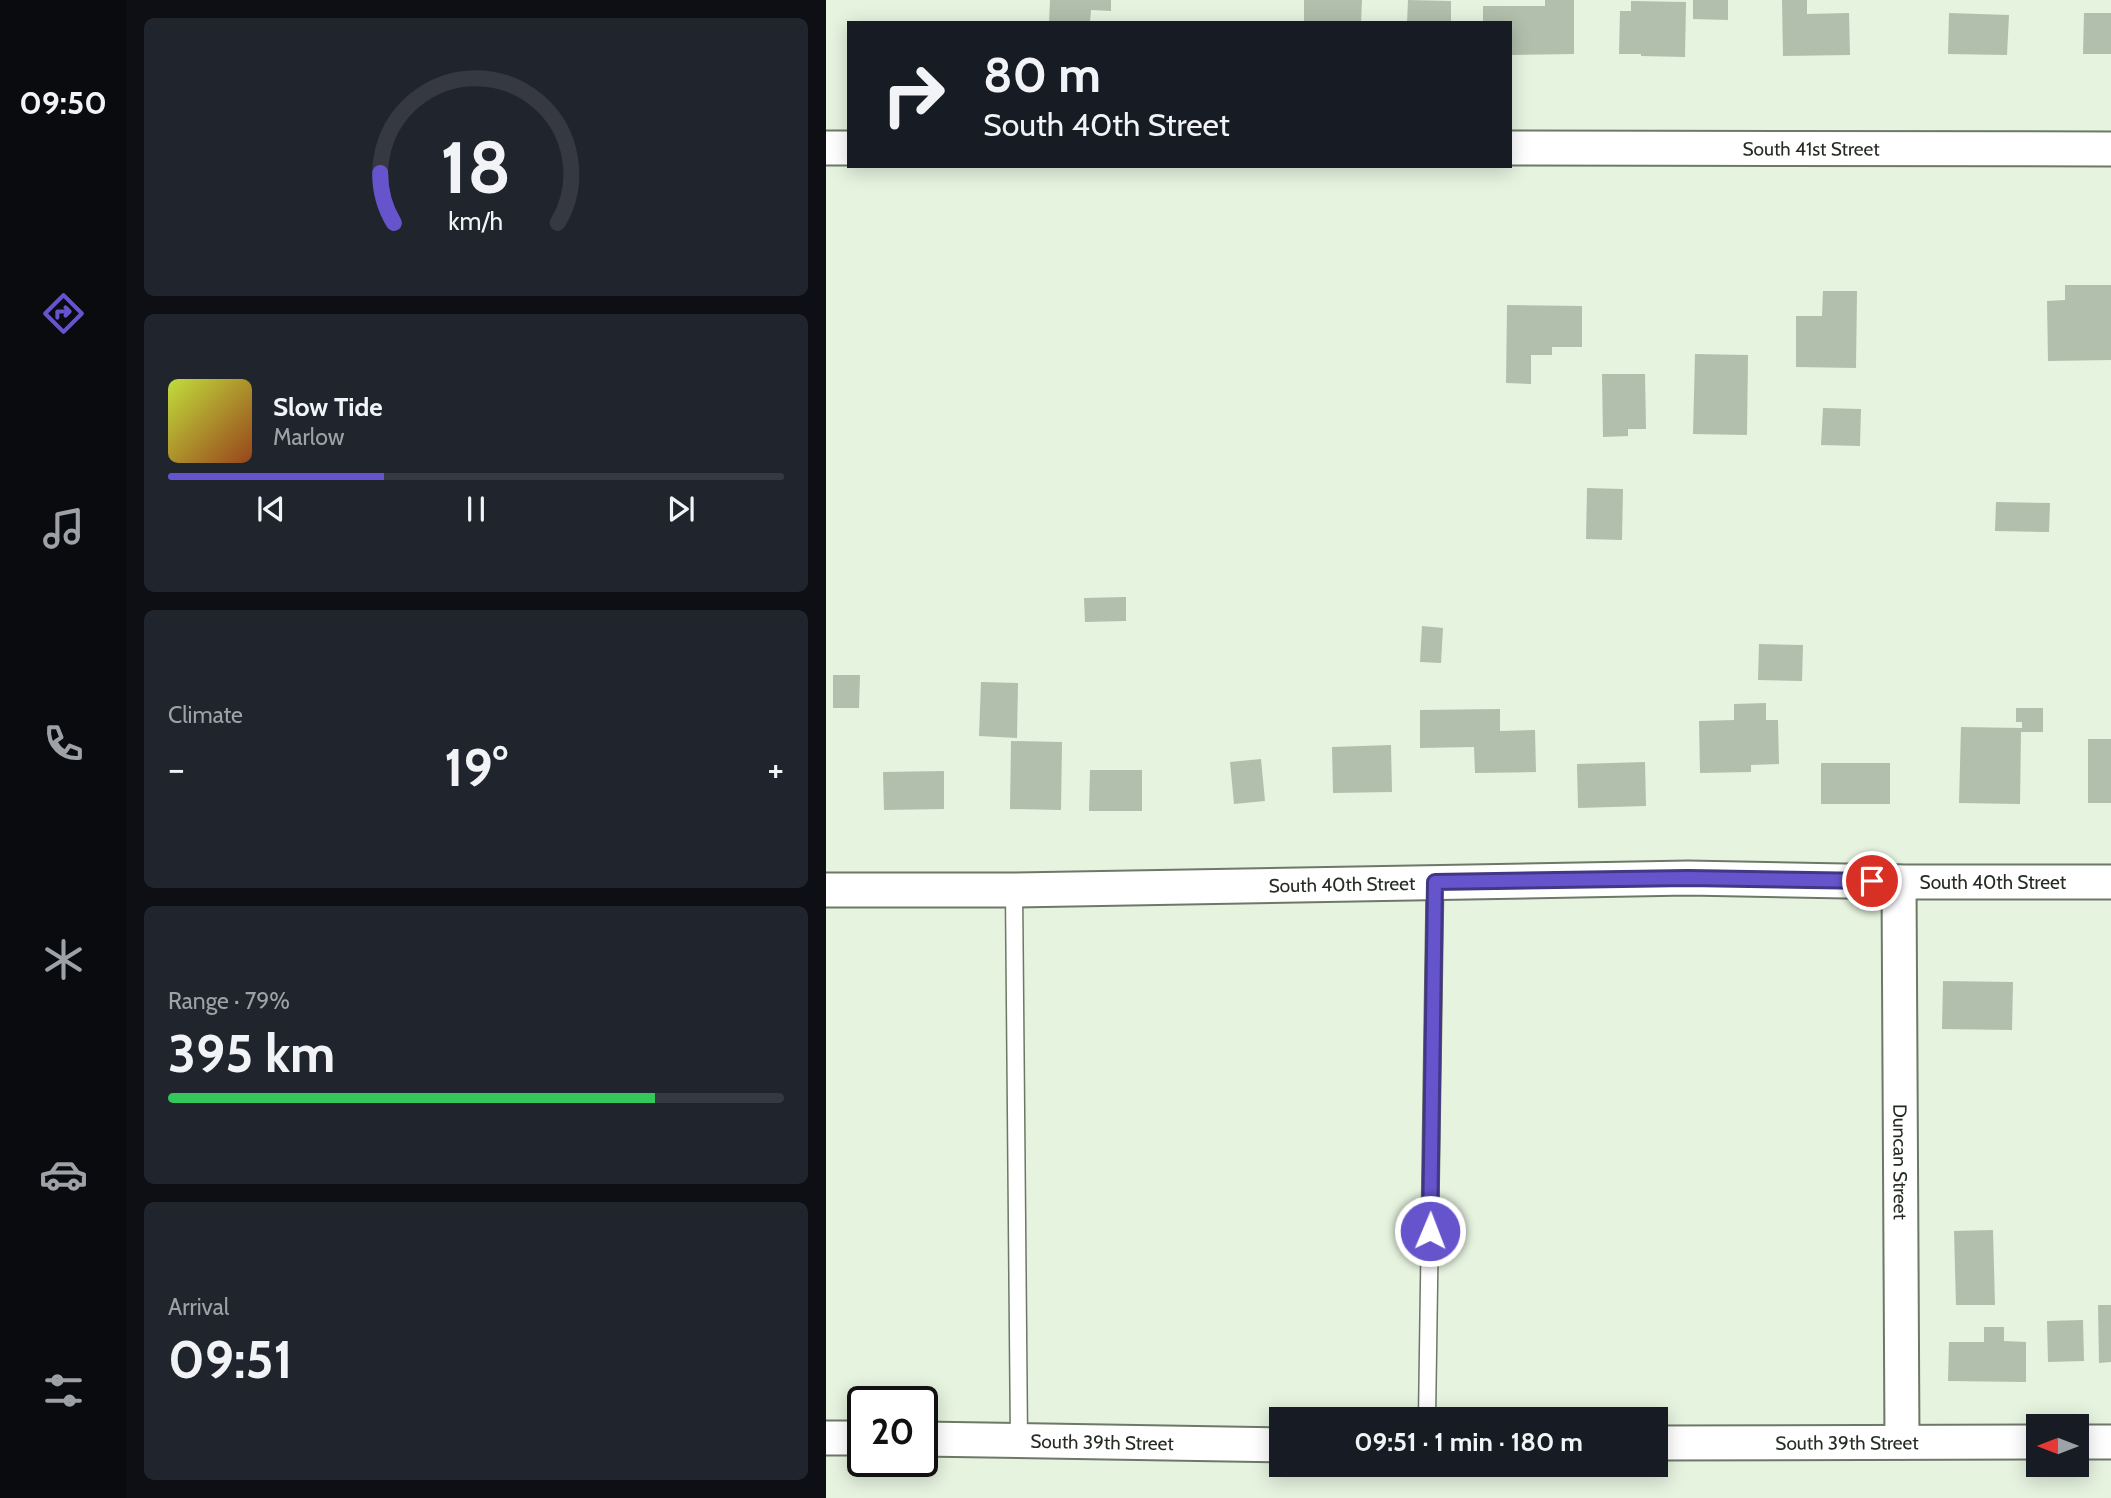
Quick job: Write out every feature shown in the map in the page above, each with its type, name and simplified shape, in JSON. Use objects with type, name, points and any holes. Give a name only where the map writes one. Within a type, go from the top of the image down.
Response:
[{"type":"street","points":[[826,148],[847,148]]},
{"type":"street","name":"South 41st Street","points":[[1512,148],[2111,149]]},
{"type":"street","name":"South 40th Street","points":[[826,890],[1014,890],[1688,878],[2111,882]]},
{"type":"street","name":"Duncan Street","points":[[1899,882],[1902,1442]]},
{"type":"street","points":[[826,1438],[847,1438]]},
{"type":"street","name":"South 39th Street","points":[[938,1439],[1269,1445]]},
{"type":"street","name":"South 39th Street","points":[[1668,1443],[2026,1442]]},
{"type":"street","points":[[2090,1442],[2111,1442]]},
{"type":"lane","points":[[1427,1407],[1435,882]]},
{"type":"lane","points":[[1014,890],[1019,1441]]},
{"type":"building","points":[[1050,0],[1111,0],[1111,11],[1091,10],[1090,21],[1049,21]]},
{"type":"building","points":[[1304,0],[1362,0],[1361,21],[1304,21]]},
{"type":"building","points":[[1408,0],[1451,1],[1451,21],[1407,21]]},
{"type":"building","points":[[1545,0],[1574,0],[1574,54],[1512,55],[1512,21],[1483,21],[1483,6],[1545,6]]},
{"type":"building","points":[[1693,0],[1728,0],[1728,20],[1693,19]]},
{"type":"building","points":[[1782,0],[1807,0],[1807,14],[1849,13],[1850,55],[1783,56]]},
{"type":"building","points":[[1631,1],[1686,2],[1685,57],[1619,54],[1620,11],[1631,11]]},
{"type":"building","points":[[1949,13],[2009,15],[2007,55],[1948,54]]},
{"type":"building","points":[[2084,13],[2111,13],[2111,54],[2083,54]]},
{"type":"building","points":[[2065,285],[2111,285],[2111,360],[2048,361],[2047,301],[2065,300]]},
{"type":"building","points":[[1823,291],[1857,291],[1856,368],[1796,367],[1796,316],[1822,316]]},
{"type":"building","points":[[1507,305],[1582,306],[1582,347],[1552,347],[1552,355],[1531,355],[1531,384],[1506,383]]},
{"type":"building","points":[[1695,354],[1748,355],[1747,435],[1693,434]]},
{"type":"building","points":[[1602,374],[1645,374],[1646,429],[1628,429],[1628,436],[1603,437]]},
{"type":"building","points":[[1823,408],[1861,409],[1860,446],[1821,445]]},
{"type":"building","points":[[1587,488],[1623,489],[1622,540],[1586,539]]},
{"type":"building","points":[[1996,502],[2050,503],[2049,532],[1995,531]]},
{"type":"building","points":[[1126,597],[1126,621],[1085,622],[1084,598]]},
{"type":"building","points":[[1422,626],[1443,628],[1441,663],[1420,662]]},
{"type":"building","points":[[1759,644],[1803,645],[1802,681],[1758,680]]},
{"type":"building","points":[[833,675],[860,675],[859,708],[833,708]]},
{"type":"building","points":[[981,682],[1018,683],[1017,738],[979,736]]},
{"type":"building","points":[[1766,703],[1766,720],[1778,720],[1779,764],[1751,765],[1751,772],[1700,773],[1699,721],[1734,720],[1734,704]]},
{"type":"building","points":[[2016,708],[2043,708],[2043,732],[2021,732],[2020,804],[1959,803],[1961,727],[2022,728],[2022,722],[2016,722]]},
{"type":"building","points":[[1500,709],[1500,731],[1535,730],[1536,772],[1475,773],[1474,747],[1420,748],[1420,710]]},
{"type":"building","points":[[2088,739],[2111,739],[2111,803],[2088,803]]},
{"type":"building","points":[[1011,741],[1062,742],[1061,810],[1010,809]]},
{"type":"building","points":[[1391,745],[1392,792],[1333,793],[1332,747]]},
{"type":"building","points":[[1261,759],[1265,801],[1234,804],[1230,762]]},
{"type":"building","points":[[1645,762],[1646,806],[1578,808],[1577,764]]},
{"type":"building","points":[[1821,763],[1890,763],[1890,804],[1821,804]]},
{"type":"building","points":[[1090,770],[1142,770],[1142,811],[1089,811]]},
{"type":"building","points":[[944,771],[944,809],[884,810],[883,772]]},
{"type":"building","points":[[1943,981],[2013,982],[2012,1030],[1942,1029]]},
{"type":"building","points":[[1993,1230],[1995,1305],[1956,1305],[1954,1231]]},
{"type":"building","points":[[2098,1305],[2111,1305],[2111,1362],[2099,1363]]},
{"type":"building","points":[[2083,1320],[2084,1361],[2048,1362],[2047,1321]]},
{"type":"building","points":[[1984,1327],[2004,1327],[2004,1341],[2026,1342],[2026,1382],[1948,1381],[1949,1342],[1984,1342]]},
{"type":"route","points":[[1430,1231],[1435,882],[1688,878],[1872,881]]}]
